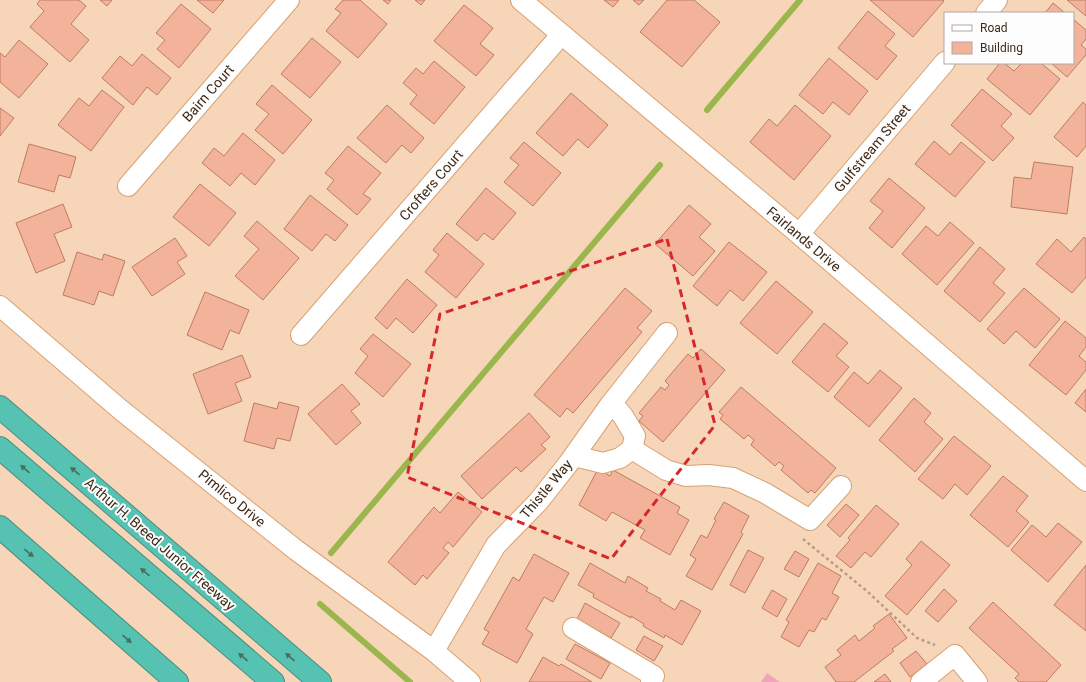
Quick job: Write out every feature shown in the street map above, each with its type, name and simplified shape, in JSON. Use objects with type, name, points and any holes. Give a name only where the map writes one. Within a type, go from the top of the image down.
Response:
[{"type":"highway","name":"Arthur H. Breed Junior Freeway","points":[[0,407],[320,682]]},
{"type":"highway","points":[[0,448],[273,682]]},
{"type":"highway","points":[[0,528],[177,682]]},
{"type":"street","name":"Bairn Court","points":[[128,186],[289,0]]},
{"type":"street","name":"Fairlands Drive","points":[[521,0],[799,234],[1086,481]]},
{"type":"street","points":[[987,12],[997,0]]},
{"type":"street","name":"Crofters Court","points":[[301,335],[561,34]]},
{"type":"street","name":"Gulfstream Street","points":[[799,234],[944,63]]},
{"type":"street","name":"Pimlico Drive","points":[[0,306],[121,410],[290,545],[434,651],[470,682]]},
{"type":"street","name":"Thistle Way","points":[[434,651],[496,545],[538,502],[574,456],[612,403],[667,333]]},
{"type":"street","points":[[574,456],[603,464],[620,458],[632,449],[635,436],[623,416],[612,403]]},
{"type":"street","points":[[632,449],[666,470],[686,476],[709,475],[733,478],[765,493],[810,520],[841,486]]},
{"type":"street","points":[[573,628],[654,676],[651,682]]},
{"type":"street","points":[[921,682],[955,655],[977,682]]},
{"type":"path","points":[[805,517],[803,540],[868,592],[917,638],[955,655]]},
{"type":"highlighted area","points":[[667,239],[715,425],[611,559],[407,477],[440,314]]},
{"type":"shaded area","points":[[767,673],[780,682],[761,682]]},
{"type":"building","points":[[40,0],[79,0],[86,6],[71,24],[89,40],[70,62],[30,27],[44,11],[37,4]]},
{"type":"building","points":[[100,0],[112,0],[107,6]]},
{"type":"building","points":[[197,0],[224,0],[213,13]]},
{"type":"building","points":[[343,0],[360,0],[387,24],[358,58],[326,31],[341,13],[335,9]]},
{"type":"building","points":[[383,0],[391,0],[388,4]]},
{"type":"building","points":[[415,0],[425,0],[421,5]]},
{"type":"building","points":[[604,0],[619,0],[613,7]]},
{"type":"building","points":[[633,0],[644,0],[639,5]]},
{"type":"building","points":[[667,0],[694,0],[720,22],[682,67],[640,32]]},
{"type":"building","points":[[870,0],[943,0],[944,1],[913,37]]},
{"type":"building","points":[[1067,0],[1086,0],[1086,16]]},
{"type":"building","points":[[1053,3],[1064,12],[1046,12]]},
{"type":"building","points":[[181,4],[211,29],[179,68],[157,49],[165,40],[156,33]]},
{"type":"building","points":[[464,5],[493,28],[480,44],[494,55],[476,76],[434,41]]},
{"type":"building","points":[[868,11],[895,34],[885,46],[897,56],[877,80],[838,48]]},
{"type":"building","points":[[1074,20],[1086,30],[1086,39],[1081,45],[1086,49],[1086,55],[1067,77],[1052,64],[1074,64]]},
{"type":"building","points":[[312,38],[341,62],[310,98],[281,74]]},
{"type":"building","points":[[19,40],[48,64],[19,98],[0,82],[0,53],[5,57]]},
{"type":"building","points":[[142,54],[171,78],[157,95],[147,87],[133,105],[102,78],[120,56],[132,66]]},
{"type":"building","points":[[829,58],[868,91],[849,115],[833,102],[823,114],[799,95]]},
{"type":"building","points":[[434,61],[465,87],[434,124],[410,104],[417,95],[403,83],[416,68],[423,74]]},
{"type":"building","points":[[999,64],[1005,64],[1014,71],[1021,64],[1042,64],[1060,79],[1030,115],[987,79]]},
{"type":"building","points":[[272,85],[312,120],[283,154],[255,130],[269,114],[256,104]]},
{"type":"building","points":[[982,89],[1012,114],[1001,126],[1014,138],[993,161],[951,125]]},
{"type":"building","points":[[102,90],[124,107],[91,151],[58,125],[79,98],[89,106]]},
{"type":"building","points":[[571,93],[608,125],[588,148],[578,139],[563,156],[536,133]]},
{"type":"building","points":[[1083,102],[1086,105],[1086,146],[1077,157],[1054,137]]},
{"type":"building","points":[[387,105],[424,138],[411,153],[402,145],[386,163],[357,138]]},
{"type":"building","points":[[795,105],[831,136],[794,180],[750,142],[769,119],[777,126]]},
{"type":"building","points":[[0,108],[14,118],[0,136]]},
{"type":"building","points":[[243,133],[275,160],[255,185],[241,173],[230,186],[202,163],[214,148],[224,156]]},
{"type":"building","points":[[934,141],[950,155],[961,142],[985,162],[955,197],[915,164]]},
{"type":"building","points":[[524,142],[561,173],[533,206],[504,182],[519,165],[510,158]]},
{"type":"building","points":[[29,144],[76,157],[70,178],[59,175],[54,192],[18,182]]},
{"type":"building","points":[[348,146],[381,173],[363,194],[371,199],[357,215],[327,189],[334,180],[325,173]]},
{"type":"building","points":[[1034,162],[1073,167],[1067,214],[1011,207],[1014,177],[1031,179]]},
{"type":"building","points":[[889,178],[925,208],[892,248],[869,228],[883,211],[870,201]]},
{"type":"building","points":[[200,184],[236,213],[209,246],[173,217]]},
{"type":"building","points":[[486,188],[516,213],[493,240],[484,233],[477,241],[456,224]]},
{"type":"building","points":[[310,195],[348,225],[335,241],[326,234],[312,251],[284,229]]},
{"type":"building","points":[[63,204],[72,227],[54,234],[65,261],[36,273],[16,223]]},
{"type":"building","points":[[689,205],[711,224],[699,237],[715,251],[693,276],[655,244]]},
{"type":"building","points":[[257,221],[299,258],[263,300],[235,276],[259,249],[244,236]]},
{"type":"building","points":[[950,222],[974,243],[937,285],[902,254],[926,226],[938,236]]},
{"type":"building","points":[[447,233],[484,264],[456,298],[425,272],[439,255],[433,250]]},
{"type":"building","points":[[1084,237],[1086,239],[1086,277],[1072,293],[1036,264],[1057,239],[1071,252]]},
{"type":"building","points":[[175,238],[187,256],[177,262],[185,274],[152,296],[132,267]]},
{"type":"building","points":[[729,242],[767,272],[743,301],[730,290],[717,306],[693,286]]},
{"type":"building","points":[[980,247],[1005,269],[993,283],[1005,293],[980,322],[944,291]]},
{"type":"building","points":[[77,252],[102,260],[104,254],[125,261],[113,296],[99,291],[94,305],[63,295]]},
{"type":"building","points":[[407,279],[437,305],[413,333],[396,318],[387,329],[375,318]]},
{"type":"building","points":[[776,281],[813,312],[777,354],[740,323]]},
{"type":"building","points":[[625,288],[652,311],[637,328],[642,332],[573,413],[567,408],[560,417],[534,395]]},
{"type":"building","points":[[1024,288],[1060,319],[1035,348],[1016,331],[1004,344],[987,329]]},
{"type":"building","points":[[205,292],[249,310],[239,334],[230,330],[222,350],[187,335]]},
{"type":"building","points":[[1065,321],[1086,338],[1086,347],[1079,356],[1086,362],[1086,370],[1066,395],[1029,365]]},
{"type":"building","points":[[824,323],[848,343],[836,356],[849,367],[828,392],[792,362]]},
{"type":"building","points":[[373,334],[411,364],[383,397],[355,373],[368,356],[360,349]]},
{"type":"building","points":[[701,349],[725,370],[663,442],[639,421],[643,416],[639,413],[661,387],[665,390],[669,385],[665,381],[688,354],[693,358]]},
{"type":"building","points":[[242,355],[251,377],[235,383],[242,401],[208,414],[193,374]]},
{"type":"building","points":[[880,370],[902,388],[869,427],[834,397],[854,372],[868,384]]},
{"type":"building","points":[[342,384],[360,404],[351,411],[361,423],[336,445],[308,414]]},
{"type":"building","points":[[741,387],[836,468],[815,493],[811,490],[808,493],[781,470],[784,466],[779,462],[775,466],[751,445],[754,440],[748,435],[744,439],[720,419],[723,415],[719,412]]},
{"type":"building","points":[[1086,389],[1086,412],[1075,403]]},
{"type":"building","points":[[914,398],[931,413],[924,422],[943,439],[915,472],[879,440]]},
{"type":"building","points":[[279,402],[299,407],[290,441],[277,438],[274,449],[244,441],[254,403],[277,409]]},
{"type":"building","points":[[529,413],[550,437],[541,445],[546,449],[521,472],[516,467],[482,499],[461,476]]},
{"type":"building","points":[[954,436],[991,466],[967,495],[955,484],[943,499],[918,479]]},
{"type":"building","points":[[598,469],[610,476],[613,470],[680,507],[677,513],[689,520],[670,555],[640,538],[645,530],[612,512],[606,521],[579,505]]},
{"type":"building","points":[[1003,476],[1028,496],[1016,511],[1029,522],[1008,547],[970,515]]},
{"type":"building","points":[[458,492],[482,512],[453,547],[448,542],[443,548],[449,553],[427,579],[423,575],[415,585],[388,562],[434,507],[440,513]]},
{"type":"building","points":[[724,502],[749,516],[741,532],[743,534],[712,590],[686,576],[696,559],[690,555],[701,535],[707,538],[716,520],[714,519]]},
{"type":"building","points":[[846,504],[859,515],[840,537],[827,525]]},
{"type":"building","points":[[876,505],[899,524],[871,557],[865,552],[851,568],[836,556],[850,540],[848,538]]},
{"type":"building","points":[[1058,523],[1082,542],[1048,582],[1011,550],[1032,525],[1046,537]]},
{"type":"building","points":[[921,541],[950,565],[907,615],[885,596],[912,565],[906,559]]},
{"type":"building","points":[[748,550],[764,558],[745,593],[730,585]]},
{"type":"building","points":[[795,551],[809,559],[799,577],[784,569]]},
{"type":"building","points":[[534,554],[569,573],[553,602],[544,597],[526,629],[533,634],[517,663],[482,644],[489,632],[484,629],[513,577],[519,581]]},
{"type":"building","points":[[590,563],[625,583],[628,576],[648,588],[646,591],[661,599],[660,601],[675,610],[681,600],[701,611],[682,645],[665,635],[664,638],[643,626],[644,624],[593,597],[594,594],[578,585]]},
{"type":"building","points":[[818,563],[841,576],[832,593],[839,597],[826,620],[822,618],[814,632],[809,630],[799,647],[781,637],[789,622],[786,620]]},
{"type":"building","points":[[1086,565],[1086,631],[1054,605]]},
{"type":"building","points":[[944,589],[957,601],[938,622],[925,611]]},
{"type":"building","points":[[772,590],[787,599],[777,617],[762,608]]},
{"type":"building","points":[[993,602],[1061,665],[1046,682],[1019,682],[1015,678],[1019,674],[969,628]]},
{"type":"building","points":[[585,603],[620,623],[611,638],[577,619]]},
{"type":"building","points":[[889,614],[907,638],[892,649],[894,651],[854,682],[836,682],[825,667],[841,655],[837,650],[855,635],[859,641],[875,628],[873,626]]},
{"type":"building","points":[[644,636],[663,646],[654,661],[636,650]]},
{"type":"building","points":[[575,644],[610,663],[601,679],[566,659]]},
{"type":"building","points":[[916,651],[927,664],[910,677],[900,663]]},
{"type":"building","points":[[543,657],[559,666],[561,664],[592,682],[529,682]]},
{"type":"building","points":[[885,674],[891,682],[874,682]]},
{"type":"waterway","points":[[707,110],[800,0]]},
{"type":"waterway","points":[[331,553],[660,165]]},
{"type":"waterway","points":[[320,604],[410,682]]}]
